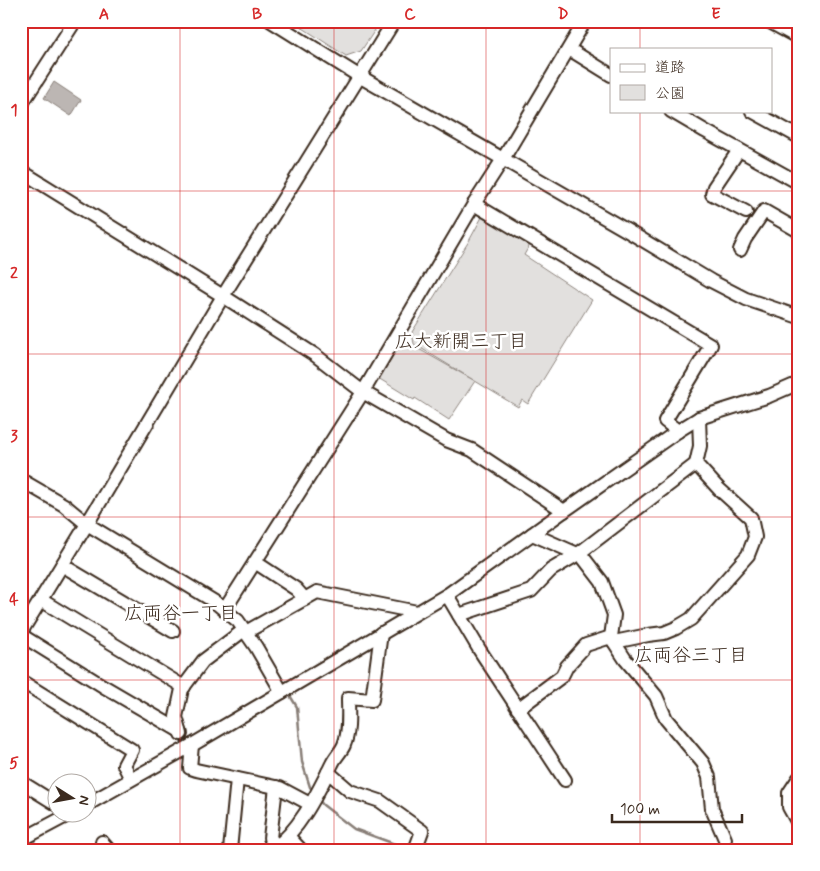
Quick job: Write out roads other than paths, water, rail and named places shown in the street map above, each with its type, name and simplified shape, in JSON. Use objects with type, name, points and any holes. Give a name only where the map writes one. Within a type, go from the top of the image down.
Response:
[{"type":"street","points":[[21,105],[75,21]]},
{"type":"street","points":[[271,21],[359,76],[711,281],[746,299],[799,317]]},
{"type":"street","points":[[180,731],[103,686],[21,633],[222,296],[394,21]]},
{"type":"street","points":[[225,609],[363,392],[585,21]]},
{"type":"street","points":[[768,21],[799,38]]},
{"type":"street","points":[[569,50],[610,74]]},
{"type":"street","points":[[673,112],[799,183]]},
{"type":"street","points":[[754,112],[799,137]]},
{"type":"street","points":[[739,150],[714,187],[712,194],[746,212]]},
{"type":"street","points":[[21,171],[315,355],[363,392],[446,440],[472,450],[564,511]]},
{"type":"street","points":[[474,204],[711,345],[665,421],[678,432]]},
{"type":"street","points":[[740,250],[745,239],[764,211],[799,231]]},
{"type":"street","points":[[98,798],[189,747],[447,594],[699,418],[799,384]]},
{"type":"street","points":[[459,615],[531,591],[551,570],[578,554],[696,464],[700,446],[699,418]]},
{"type":"street","points":[[518,709],[562,676],[567,666],[586,645],[612,639],[664,633],[692,619],[748,555],[755,537],[751,518],[718,489],[696,464]]},
{"type":"street","points":[[21,480],[64,505],[87,524],[225,609],[238,621],[256,646],[282,692]]},
{"type":"street","points":[[532,534],[582,556],[602,582],[614,615],[612,639],[625,659],[656,696],[666,719],[703,763],[709,777],[712,809],[725,839]]},
{"type":"street","points":[[255,562],[296,589],[305,599]]},
{"type":"street","points":[[62,565],[173,631]]},
{"type":"street","points":[[310,804],[280,788],[190,768],[189,747],[180,731],[176,717],[178,703],[184,687],[203,661],[245,631],[317,592],[417,612]]},
{"type":"street","points":[[447,594],[518,709],[565,780]]},
{"type":"street","points":[[41,600],[184,687]]},
{"type":"street","points":[[276,787],[270,838],[275,848],[288,836],[310,804],[344,744],[347,731],[348,698],[372,700],[381,633]]},
{"type":"street","points":[[21,681],[132,750],[124,765],[131,779]]},
{"type":"street","points":[[328,772],[350,792],[380,801],[422,830],[415,850]]},
{"type":"street","points":[[799,778],[789,793],[789,807],[799,826]]},
{"type":"street","points":[[230,850],[237,779]]},
{"type":"street","points":[[21,782],[48,799]]},
{"type":"street","points":[[25,835],[49,824]]},
{"type":"street","points":[[288,836],[300,850]]},
{"type":"waterway","points":[[255,633],[261,643]]},
{"type":"waterway","points":[[289,694],[297,707],[302,762],[313,791]]},
{"type":"waterway","points":[[319,800],[354,829],[411,850]]},
{"type":"district","name":"広大新開三丁目","points":[[461,341]]},
{"type":"district","name":"広両谷一丁目","points":[[181,613]]},
{"type":"district","name":"広両谷三丁目","points":[[691,655]]}]
